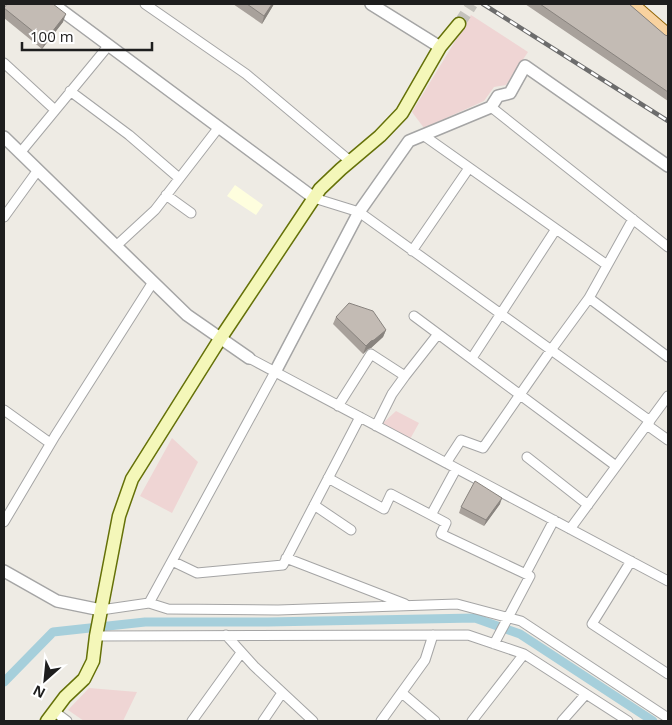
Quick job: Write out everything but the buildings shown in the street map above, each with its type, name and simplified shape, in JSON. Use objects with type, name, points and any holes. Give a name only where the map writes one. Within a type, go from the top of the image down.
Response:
[{"type":"main road","points":[[631,4],[668,36]]},
{"type":"main road","points":[[51,717],[65,697],[84,679],[93,660],[119,516],[132,479],[220,339],[320,189],[380,136],[402,113],[440,47],[459,24]]},
{"type":"street","points":[[53,4],[314,198],[359,212],[551,350],[668,440]]},
{"type":"street","points":[[145,4],[246,74],[350,161]]},
{"type":"street","points":[[371,4],[440,47]]},
{"type":"street","points":[[20,153],[109,45]]},
{"type":"street","points":[[4,63],[55,110]]},
{"type":"street","points":[[149,603],[275,372],[359,212],[409,141],[491,107],[498,96],[510,93],[525,66],[668,166]]},
{"type":"street","points":[[70,92],[130,135],[179,178]]},
{"type":"street","points":[[491,107],[668,247]]},
{"type":"street","points":[[116,246],[155,210],[219,127]]},
{"type":"street","points":[[423,135],[607,265]]},
{"type":"street","points":[[4,137],[187,315],[220,339],[249,358],[668,581]]},
{"type":"street","points":[[412,251],[469,168]]},
{"type":"street","points":[[4,217],[38,170]]},
{"type":"street","points":[[166,195],[191,213]]},
{"type":"street","points":[[446,463],[461,440],[483,448],[589,298],[633,219]]},
{"type":"street","points":[[472,358],[556,229]]},
{"type":"street","points":[[4,522],[50,443],[153,282]]},
{"type":"street","points":[[589,298],[668,357]]},
{"type":"street","points":[[414,316],[616,466]]},
{"type":"street","points":[[376,426],[392,394],[438,334]]},
{"type":"street","points":[[338,406],[371,354],[405,376]]},
{"type":"street","points":[[570,529],[668,396]]},
{"type":"street","points":[[4,410],[50,443]]},
{"type":"street","points":[[172,561],[198,573],[283,565],[360,417]]},
{"type":"street","points":[[526,457],[588,505]]},
{"type":"street","points":[[431,515],[456,469]]},
{"type":"street","points":[[328,478],[384,509],[391,494],[446,523],[441,534],[530,576],[494,644]]},
{"type":"street","points":[[314,505],[350,530]]},
{"type":"street","points":[[526,573],[554,520]]},
{"type":"street","points":[[286,558],[409,606]]},
{"type":"street","points":[[631,562],[592,624],[668,674]]},
{"type":"street","points":[[4,571],[57,601],[101,610],[149,603],[178,610],[278,610],[457,604],[521,621],[668,718]]},
{"type":"street","points":[[226,635],[241,653],[312,721]]},
{"type":"street","points":[[381,721],[425,660],[433,635]]},
{"type":"street","points":[[96,636],[468,635],[524,654],[628,721]]},
{"type":"street","points":[[192,721],[241,653]]},
{"type":"street","points":[[472,721],[524,654]]},
{"type":"street","points":[[263,721],[282,693]]},
{"type":"street","points":[[402,693],[435,721]]},
{"type":"street","points":[[562,721],[586,694]]},
{"type":"street","points":[[51,717],[66,721]]},
{"type":"shaded area","points":[[471,15],[528,52],[506,85],[494,87],[484,101],[424,128],[412,112]]},
{"type":"shaded area","points":[[235,185],[263,205],[256,215],[227,196]]},
{"type":"shaded area","points":[[396,411],[419,423],[409,441],[382,424]]},
{"type":"shaded area","points":[[172,438],[198,462],[172,513],[140,496]]},
{"type":"shaded area","points":[[89,688],[137,692],[123,721],[84,721],[68,710]]},
{"type":"waterway","points":[[4,682],[53,632],[145,622],[475,618],[520,634],[653,721]]},
{"type":"tunnel","points":[[459,24],[472,4]]},
{"type":"railway","points":[[483,4],[668,121]]}]
